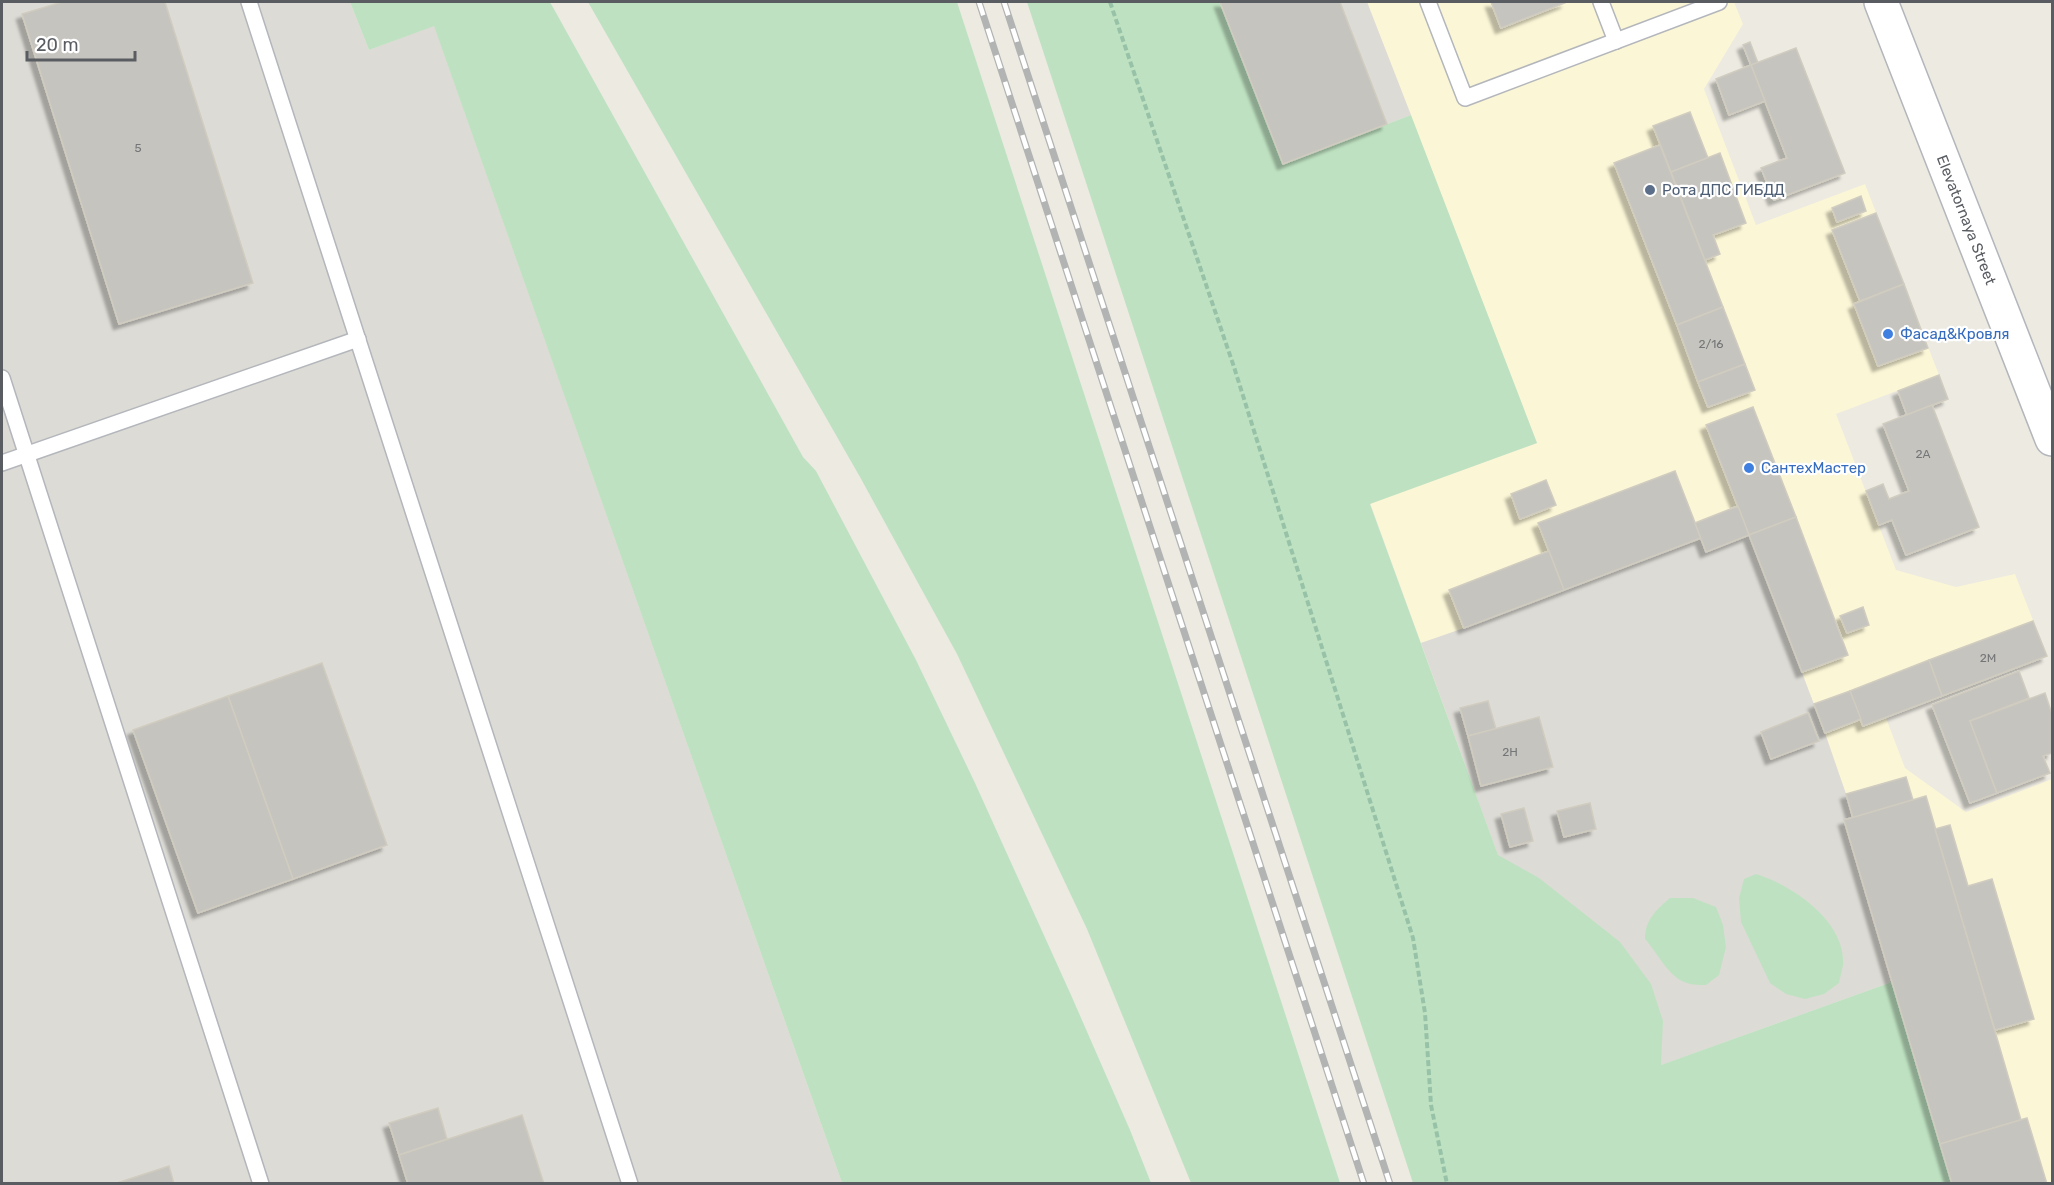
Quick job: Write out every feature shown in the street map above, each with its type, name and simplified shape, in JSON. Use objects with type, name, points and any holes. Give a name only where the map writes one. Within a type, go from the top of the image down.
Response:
[{"type":"street","name":"Elevatornaya Street","points":[[1881,2],[2052,439]]},
{"type":"lane","points":[[249,2],[630,1184]]},
{"type":"lane","points":[[1428,2],[1465,98],[1719,2]]},
{"type":"lane","points":[[1601,2],[1617,40]]},
{"type":"lane","points":[[2,463],[358,339]]},
{"type":"lane","points":[[2,378],[261,1184]]},
{"type":"path","points":[[1110,2],[1234,367],[1413,938],[1425,1013],[1431,1105],[1447,1184]]},
{"type":"shaded area","points":[[2,2],[350,2],[369,50],[434,25],[842,1183],[2,1184]]},
{"type":"shaded area","points":[[1220,2],[1367,2],[1411,115],[1283,164]]},
{"type":"shaded area","points":[[1367,2],[1734,2],[1743,24],[1704,89],[1756,225],[1865,184],[1939,375],[1836,414],[1896,570],[1956,587],[2015,574],[2047,656],[1886,718],[1905,768],[1966,812],[2052,779],[2052,1183],[1952,1183],[1844,820],[1852,818],[1846,794],[1802,672],[1848,655],[1753,407],[1707,425],[1749,535],[1706,552],[1421,643],[1370,503],[1537,443]]},
{"type":"shaded area","points":[[1749,535],[1846,794],[1892,982],[1584,1093],[1421,643],[1701,538],[1707,552]]},
{"type":"green space","points":[[350,2],[550,2],[803,457],[816,471],[916,660],[975,783],[1071,995],[1151,1183],[842,1183],[434,26],[369,50]]},
{"type":"green space","points":[[588,2],[957,2],[1340,1183],[1191,1183],[1087,929],[957,654],[860,477]]},
{"type":"green space","points":[[1027,2],[1220,2],[1283,164],[1411,115],[1537,443],[1370,504],[1498,855],[1539,878],[1620,942],[1651,984],[1663,1021],[1661,1065],[1892,982],[1952,1183],[1413,1183]]},
{"type":"green space","points":[[1756,874],[1800,896],[1814,907],[1836,934],[1842,949],[1843,967],[1839,983],[1824,994],[1805,999],[1786,994],[1770,983],[1741,922],[1739,898],[1744,879]]},
{"type":"green space","points":[[1670,898],[1693,898],[1716,907],[1723,925],[1726,947],[1719,975],[1706,985],[1687,983],[1675,976],[1645,939],[1649,921]]},
{"type":"building","points":[[62,2],[165,2],[253,283],[119,324],[22,14]]},
{"type":"building","points":[[1220,2],[1340,2],[1387,124],[1283,164]]},
{"type":"building","points":[[1491,2],[1567,2],[1501,28]]},
{"type":"building","points":[[1750,42],[1758,63],[1751,65],[1743,45]]},
{"type":"building","points":[[1796,48],[1845,173],[1774,200],[1761,168],[1787,158],[1751,65]]},
{"type":"building","points":[[1751,65],[1765,101],[1729,115],[1716,79]]},
{"type":"building","points":[[1690,112],[1708,158],[1671,172],[1653,126]]},
{"type":"building","points":[[1660,145],[1723,307],[1677,325],[1614,163]]},
{"type":"building","points":[[1720,153],[1746,223],[1713,235],[1720,254],[1705,260],[1671,172]]},
{"type":"building","points":[[1861,196],[1866,211],[1837,222],[1832,208]]},
{"type":"building","points":[[1876,213],[1904,284],[1860,301],[1832,230]]},
{"type":"building","points":[[1904,284],[1928,348],[1878,366],[1854,304]]},
{"type":"building","points":[[1723,307],[1745,364],[1698,382],[1677,325]]},
{"type":"building","points":[[1745,364],[1755,390],[1708,407],[1698,382]]},
{"type":"building","points":[[1939,375],[1948,399],[1907,415],[1898,391]]},
{"type":"building","points":[[1932,405],[1979,527],[1906,555],[1892,520],[1879,525],[1866,491],[1883,484],[1889,499],[1909,491],[1883,424]]},
{"type":"building","points":[[1753,407],[1796,517],[1749,535],[1706,425]]},
{"type":"building","points":[[1675,471],[1701,538],[1564,590],[1538,523]]},
{"type":"building","points":[[1546,480],[1556,505],[1520,519],[1511,494]]},
{"type":"building","points":[[1738,506],[1749,535],[1706,552],[1695,523]]},
{"type":"building","points":[[1796,517],[1848,655],[1802,672],[1749,535]]},
{"type":"building","points":[[1549,551],[1564,590],[1464,628],[1449,590]]},
{"type":"building","points":[[1863,607],[1869,625],[1847,633],[1840,616]]},
{"type":"building","points":[[2033,621],[2047,656],[1942,696],[1929,660]]},
{"type":"building","points":[[1929,660],[1942,696],[1863,726],[1850,691]]},
{"type":"building","points":[[322,663],[387,845],[293,879],[228,696]]},
{"type":"building","points":[[2019,671],[2029,698],[1970,721],[1997,793],[1970,803],[1932,705]]},
{"type":"building","points":[[1850,691],[1861,719],[1825,733],[1814,704]]},
{"type":"building","points":[[2045,693],[2052,714],[2052,753],[2043,756],[2050,773],[1997,793],[1970,721]]},
{"type":"building","points":[[228,696],[293,879],[198,913],[133,730]]},
{"type":"building","points":[[1488,701],[1496,729],[1468,736],[1460,708]]},
{"type":"building","points":[[1808,713],[1819,741],[1771,759],[1761,732]]},
{"type":"building","points":[[1539,717],[1553,767],[1481,786],[1468,736]]},
{"type":"building","points":[[1906,777],[1913,800],[1853,818],[1846,794]]},
{"type":"building","points":[[1926,796],[2021,1120],[1940,1144],[1844,820]]},
{"type":"building","points":[[1590,803],[1596,829],[1564,837],[1557,811]]},
{"type":"building","points":[[1524,808],[1533,841],[1510,847],[1501,814]]},
{"type":"building","points":[[1950,825],[1968,886],[1992,879],[2034,1019],[1995,1030],[1935,829]]},
{"type":"building","points":[[438,1108],[447,1139],[399,1155],[389,1123]]},
{"type":"building","points":[[522,1115],[544,1184],[408,1184],[399,1155]]},
{"type":"building","points":[[2027,1118],[2047,1184],[1952,1184],[1940,1144]]},
{"type":"building","points":[[169,1166],[174,1184],[114,1184]]},
{"type":"railway","points":[[979,2],[1364,1184]]},
{"type":"railway","points":[[1004,2],[1390,1184]]},
{"type":"place","name":"Рота ДПС ГИБДД","points":[[1650,190]]},
{"type":"place","name":"Фасад&Кровля","points":[[1888,334]]},
{"type":"place","name":"СантехМастер","points":[[1749,468]]}]
